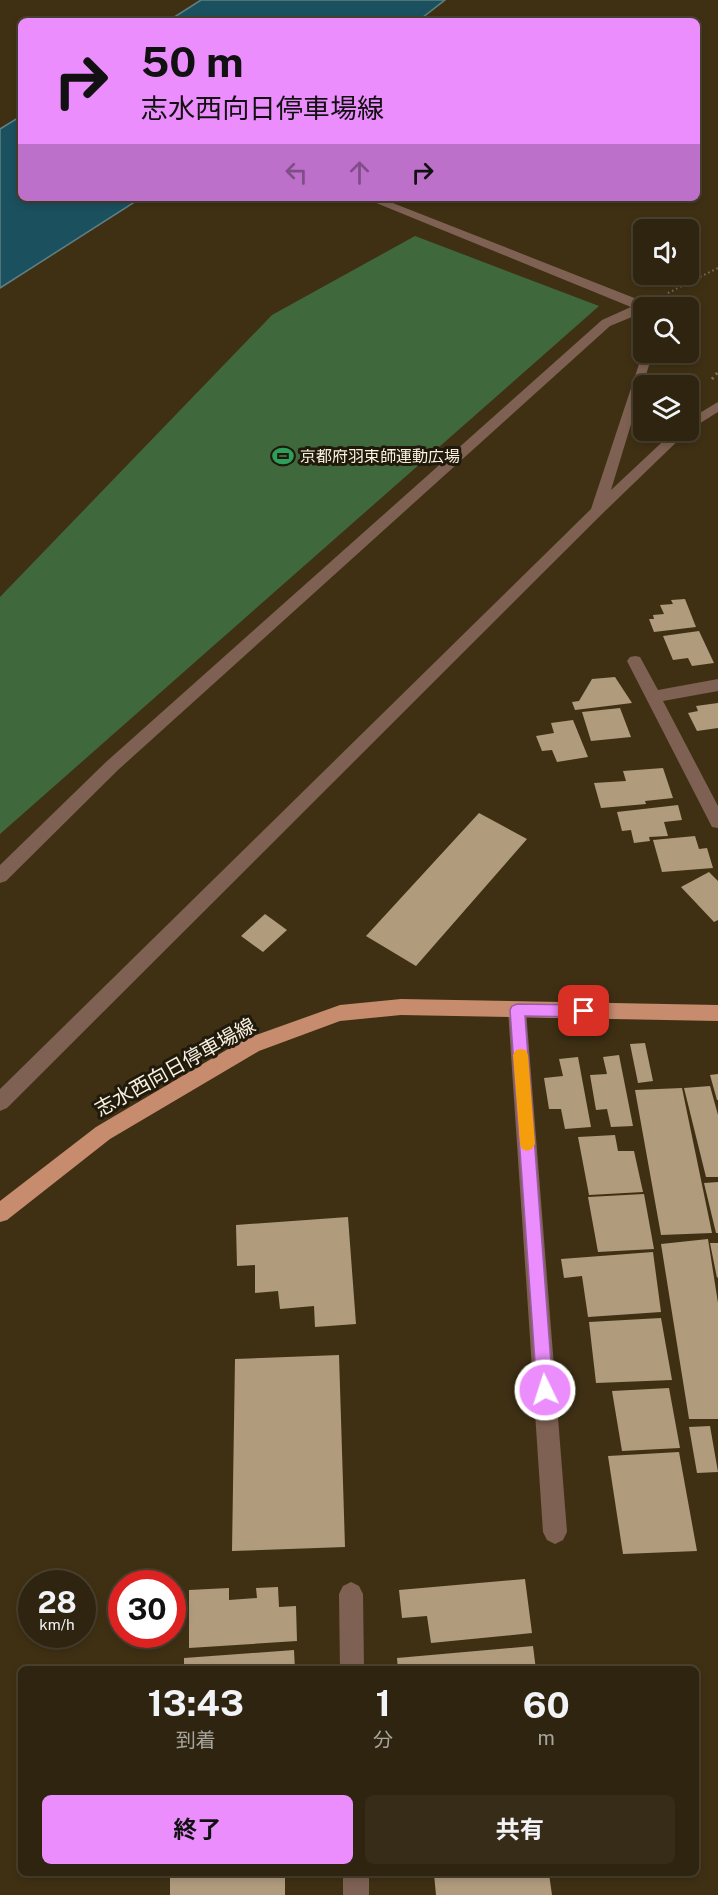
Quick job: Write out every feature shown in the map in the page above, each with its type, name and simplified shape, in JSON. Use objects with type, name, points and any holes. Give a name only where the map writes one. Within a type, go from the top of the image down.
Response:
[{"type":"main road","name":"志水西向日停車場線","points":[[0,1213],[103,1132],[252,1045],[340,1013],[401,1007],[718,1012]]},
{"type":"street","points":[[378,201],[633,303]]},
{"type":"street","points":[[0,876],[120,758],[606,322],[633,311]]},
{"type":"street","points":[[597,511],[644,363]]},
{"type":"street","points":[[699,419],[718,406]]},
{"type":"street","points":[[0,1102],[597,511],[671,441]]},
{"type":"street","points":[[635,661],[718,822]]},
{"type":"street","points":[[653,697],[718,685]]},
{"type":"street","points":[[517,1010],[555,1532]]},
{"type":"street","points":[[351,1594],[352,1666]]},
{"type":"street","points":[[356,1876],[356,1895]]},
{"type":"path","points":[[663,297],[718,268]]},
{"type":"green space","name":"京都府羽束師運動広場","points":[[415,236],[599,306],[0,834],[0,597],[272,315]]},
{"type":"water","points":[[201,0],[445,0],[422,18],[173,18]]},
{"type":"water","points":[[18,118],[18,201],[136,201],[0,288],[0,129]]},
{"type":"building","points":[[685,599],[696,627],[654,632],[649,619],[654,619],[653,615],[664,614],[660,605],[673,604],[671,600]]},
{"type":"building","points":[[699,631],[714,663],[692,666],[688,658],[673,660],[663,636]]},
{"type":"building","points":[[615,677],[632,703],[575,710],[572,702],[579,701],[592,679]]},
{"type":"building","points":[[718,703],[718,728],[697,731],[688,713],[698,711],[696,706]]},
{"type":"building","points":[[620,708],[631,737],[591,741],[582,712]]},
{"type":"building","points":[[573,720],[588,757],[557,762],[552,750],[542,751],[536,736],[554,733],[551,723]]},
{"type":"building","points":[[663,768],[673,798],[645,801],[646,804],[601,808],[594,783],[626,781],[623,771]]},
{"type":"building","points":[[678,805],[682,820],[664,822],[668,836],[649,837],[650,841],[634,843],[631,830],[622,831],[617,812]]},
{"type":"building","points":[[479,813],[527,839],[416,966],[366,936]]},
{"type":"building","points":[[695,836],[699,849],[707,848],[713,868],[662,872],[653,840]]},
{"type":"building","points":[[709,872],[718,881],[718,920],[714,922],[681,887]]},
{"type":"building","points":[[265,914],[287,930],[263,952],[241,936]]},
{"type":"building","points":[[645,1043],[653,1081],[638,1083],[630,1044]]},
{"type":"building","points":[[619,1055],[633,1126],[611,1127],[607,1109],[596,1110],[590,1075],[607,1074],[603,1057]]},
{"type":"building","points":[[578,1057],[591,1127],[565,1129],[561,1109],[549,1109],[544,1078],[563,1076],[559,1059]]},
{"type":"building","points":[[718,1074],[718,1100],[717,1100],[710,1075]]},
{"type":"building","points":[[710,1086],[718,1115],[718,1177],[706,1177],[684,1088]]},
{"type":"building","points":[[682,1088],[712,1233],[661,1235],[635,1090]]},
{"type":"building","points":[[615,1135],[618,1151],[634,1151],[643,1192],[589,1195],[578,1137]]},
{"type":"building","points":[[718,1182],[718,1233],[716,1233],[704,1183]]},
{"type":"building","points":[[644,1194],[654,1249],[598,1252],[588,1197]]},
{"type":"building","points":[[348,1217],[356,1324],[315,1327],[314,1306],[280,1309],[278,1291],[255,1293],[255,1265],[237,1266],[236,1225]]},
{"type":"building","points":[[708,1239],[718,1303],[718,1419],[689,1419],[661,1244]]},
{"type":"building","points":[[710,1243],[718,1243],[717,1278]]},
{"type":"building","points":[[653,1252],[661,1312],[588,1317],[582,1276],[564,1278],[561,1259]]},
{"type":"building","points":[[661,1318],[672,1380],[596,1383],[589,1322]]},
{"type":"building","points":[[339,1355],[345,1547],[232,1551],[235,1359]]},
{"type":"building","points":[[669,1388],[680,1448],[622,1451],[612,1391]]},
{"type":"building","points":[[710,1426],[718,1472],[697,1473],[689,1427]]},
{"type":"building","points":[[679,1452],[697,1551],[623,1554],[608,1456]]},
{"type":"building","points":[[525,1579],[532,1633],[431,1643],[427,1616],[402,1618],[399,1590]]},
{"type":"building","points":[[278,1587],[279,1607],[296,1606],[297,1641],[189,1648],[189,1590],[229,1588],[229,1600],[257,1598],[256,1588]]},
{"type":"building","points":[[533,1646],[536,1666],[398,1666],[397,1658]]},
{"type":"building","points":[[294,1650],[295,1666],[184,1666],[184,1658]]},
{"type":"building","points":[[170,1876],[285,1876],[285,1895],[170,1895]]},
{"type":"building","points":[[434,1876],[549,1876],[552,1895],[436,1895]]},
{"type":"slow traffic","points":[[521,1055],[527,1144]]},
{"type":"place","name":"京都府羽束師運動広場","points":[[283,456]]},
{"type":"route","points":[[545,1390],[517,1010],[584,1011]]}]
